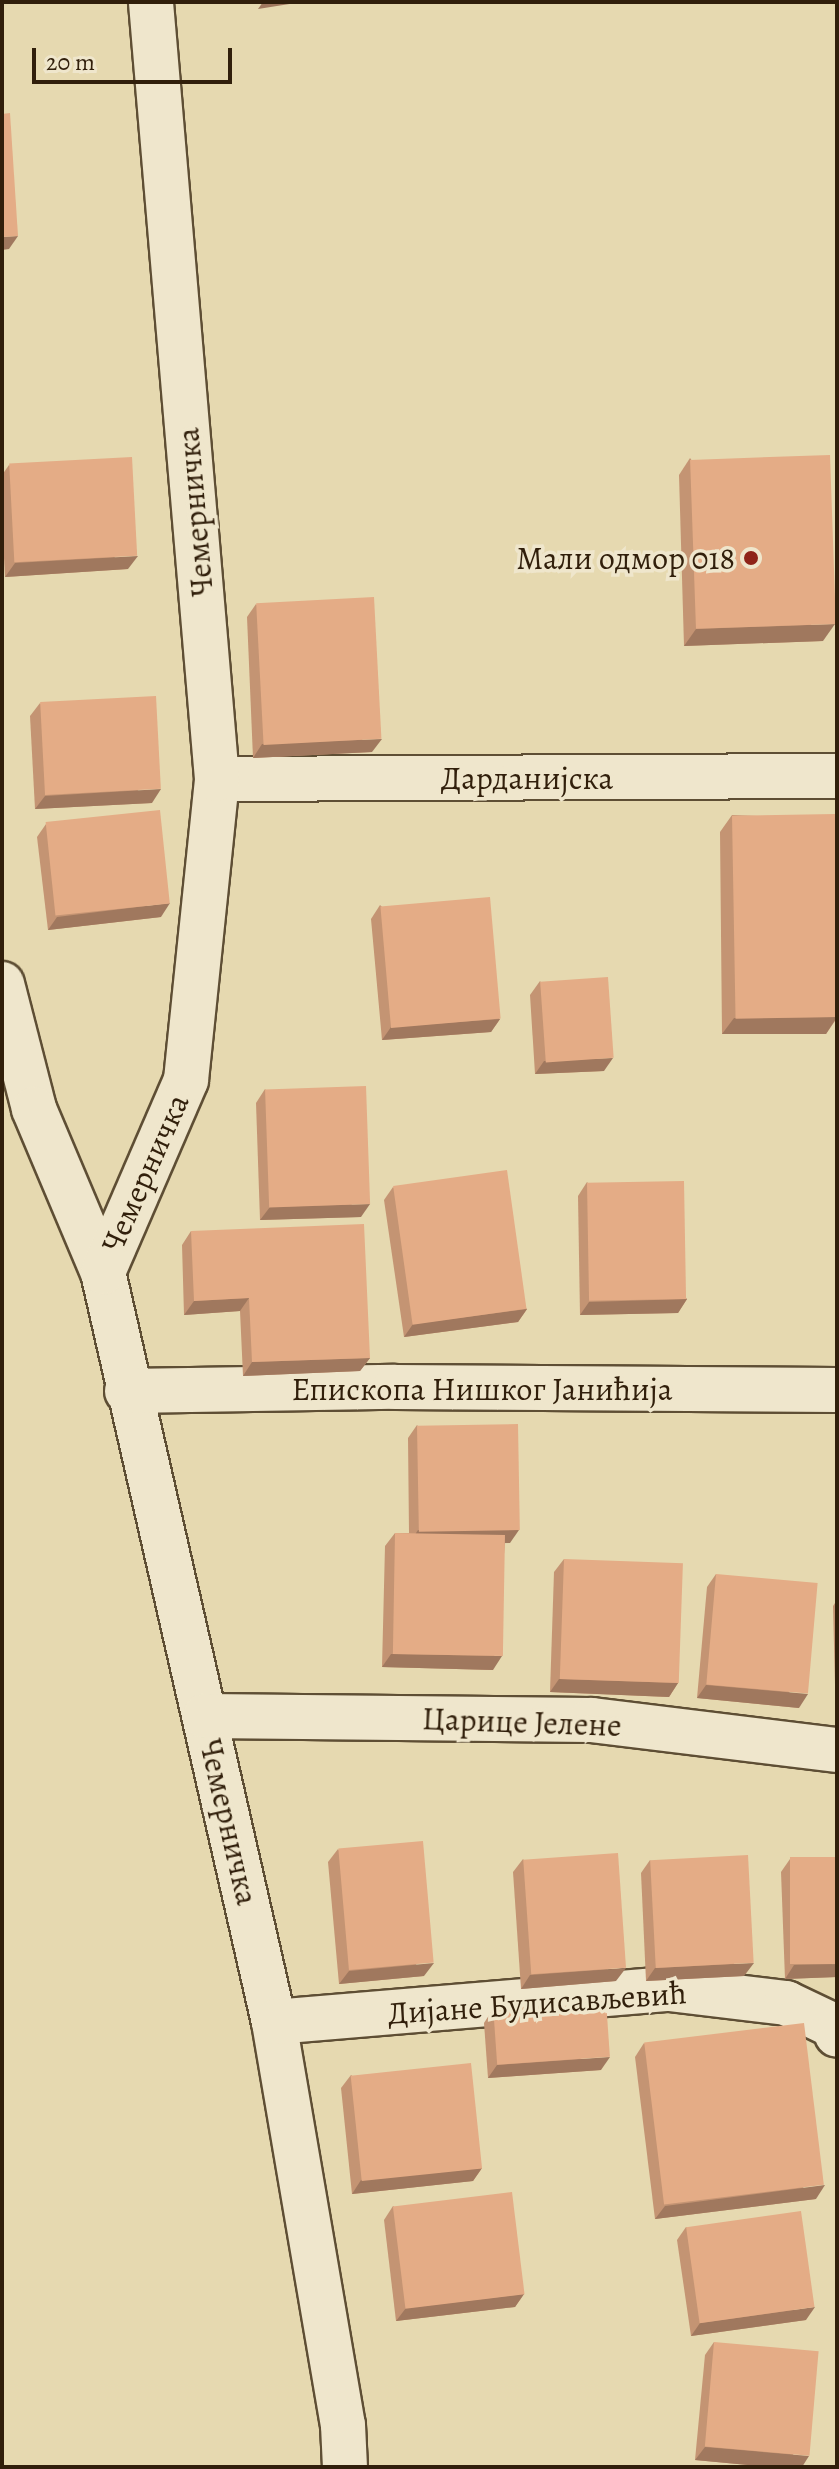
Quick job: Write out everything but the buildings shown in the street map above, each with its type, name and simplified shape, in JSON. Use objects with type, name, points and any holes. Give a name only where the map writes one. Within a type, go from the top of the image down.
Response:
[{"type":"street","name":"Чемерничка","points":[[151,2],[217,779],[186,1080],[103,1272],[127,1391],[274,2022],[343,2425],[345,2467]]},
{"type":"street","name":"Дарданијска","points":[[217,779],[837,776]]},
{"type":"street","points":[[2,984],[34,1109],[103,1272]]},
{"type":"street","name":"Епископа Нишког Јанићија","points":[[127,1391],[395,1387],[837,1390]]},
{"type":"street","name":"Царице Јелене","points":[[205,1716],[592,1720],[837,1750]]},
{"type":"street","name":"Дијане Будисављевић","points":[[274,2022],[669,1989],[786,2003],[834,2026],[837,2035]]},
{"type":"place","name":"Мали одмор 018","points":[[751,558]]}]
